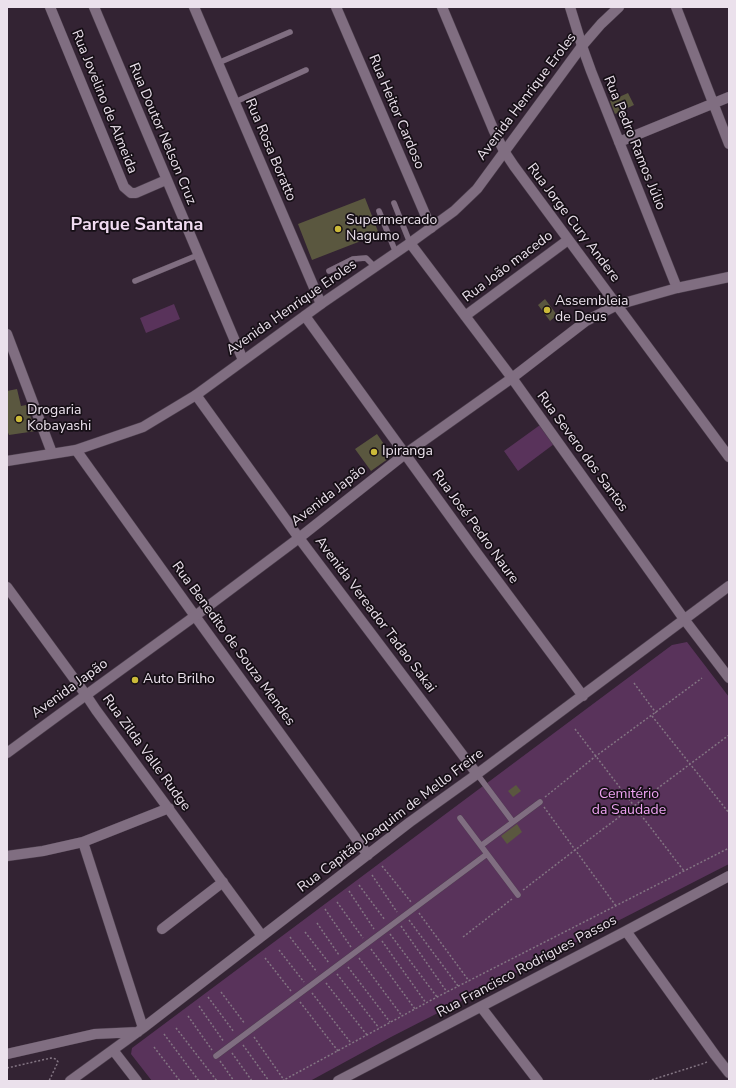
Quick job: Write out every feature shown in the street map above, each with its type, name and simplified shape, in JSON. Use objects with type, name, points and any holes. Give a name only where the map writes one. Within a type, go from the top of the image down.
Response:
[{"type":"street","name":"Rua Jovelino de Almeida","points":[[50,7],[124,187],[127,191],[136,193],[166,180]]},
{"type":"street","name":"Rua Doutor Nelson Cruz","points":[[94,7],[243,360]]},
{"type":"street","name":"Rua Rosa Boratto","points":[[194,7],[321,304]]},
{"type":"street","name":"Rua Heitor Cardoso","points":[[336,7],[430,228]]},
{"type":"street","name":"Rua Jorge Cury Andere","points":[[442,7],[494,131],[504,151],[729,457]]},
{"type":"street","name":"Rua Pedro Ramos Júlio","points":[[570,7],[582,46],[677,288]]},
{"type":"street","name":"Avenida Henrique Eroles","points":[[7,461],[76,450],[143,427],[196,395],[321,304],[454,211],[477,189],[582,46],[601,24],[619,7]]},
{"type":"street","points":[[676,7],[729,144]]},
{"type":"street","points":[[619,142],[729,97]]},
{"type":"street","name":"Rua João macedo","points":[[465,316],[568,240]]},
{"type":"street","name":"Rua Severo dos Santos","points":[[410,243],[512,378],[684,619],[729,678]]},
{"type":"street","name":"Avenida Japão","points":[[7,753],[195,616],[299,538],[405,454],[512,378],[586,321],[617,305],[677,288],[729,277]]},
{"type":"street","name":"Rua José Pedro Naure","points":[[305,316],[583,696]]},
{"type":"street","points":[[7,334],[52,453]]},
{"type":"street","name":"Avenida Vereador Tadao Sakai","points":[[196,395],[299,538],[477,774]]},
{"type":"street","name":"Rua Benedito de Souza Mendes","points":[[76,450],[368,855]]},
{"type":"street","name":"Rua Capitão Joaquim de Mello Freire","points":[[70,1081],[140,1030],[410,822],[583,696],[729,586]]},
{"type":"street","name":"Rua Zilda Valle Rudge","points":[[7,587],[262,936]]},
{"type":"street","points":[[7,856],[43,851],[83,842],[169,808]]},
{"type":"street","points":[[7,1054],[95,1034],[140,1030],[83,842]]},
{"type":"street","name":"Rua Francisco Rodrigues Passos","points":[[338,1081],[729,876]]},
{"type":"street","points":[[162,928],[223,882]]},
{"type":"street","points":[[626,931],[729,1073]]},
{"type":"street","points":[[481,1007],[538,1081]]},
{"type":"street","points":[[113,1050],[137,1081]]},
{"type":"lane","points":[[218,63],[290,32]]},
{"type":"lane","points":[[235,102],[306,70]]},
{"type":"lane","points":[[394,203],[410,243]]},
{"type":"lane","points":[[379,211],[396,253]]},
{"type":"lane","points":[[135,281],[198,255]]},
{"type":"lane","points":[[329,270],[353,259],[366,258],[375,267]]},
{"type":"lane","points":[[477,774],[513,822]]},
{"type":"lane","points":[[482,846],[540,802]]},
{"type":"lane","points":[[460,818],[518,895]]},
{"type":"lane","points":[[216,1056],[487,854]]},
{"type":"path","points":[[616,906],[540,802],[596,756],[702,678]]},
{"type":"path","points":[[634,683],[656,713]]},
{"type":"path","points":[[652,715],[729,813]]},
{"type":"path","points":[[575,729],[684,871]]},
{"type":"path","points":[[575,850],[729,735]]},
{"type":"path","points":[[282,1081],[458,986],[729,848]]},
{"type":"path","points":[[382,866],[469,981]]},
{"type":"path","points":[[372,875],[401,918],[447,992]]},
{"type":"path","points":[[360,885],[388,928],[437,997]]},
{"type":"path","points":[[349,891],[378,936],[426,1003]]},
{"type":"path","points":[[337,902],[415,1009]]},
{"type":"path","points":[[325,909],[402,1016]]},
{"type":"path","points":[[401,918],[458,986]]},
{"type":"path","points":[[317,923],[343,961],[390,1022]]},
{"type":"path","points":[[305,932],[379,1028]]},
{"type":"path","points":[[290,937],[367,1035]]},
{"type":"path","points":[[279,950],[351,1043]]},
{"type":"path","points":[[265,958],[338,1051]]},
{"type":"path","points":[[188,1016],[234,1081]]},
{"type":"path","points":[[176,1028],[217,1081]]},
{"type":"path","points":[[164,1034],[199,1081]]},
{"type":"path","points":[[154,1047],[180,1081]]},
{"type":"path","points":[[648,1081],[705,1063],[715,1055]]},
{"type":"path","points":[[7,1068],[51,1058],[56,1059],[58,1062],[50,1081]]},
{"type":"green space","points":[[174,304],[180,319],[146,333],[140,318]]},
{"type":"green space","points":[[540,425],[554,444],[518,471],[504,451]]},
{"type":"green space","name":"Cemitério da Saudade","points":[[687,642],[729,697],[729,864],[391,1037],[310,1081],[152,1081],[131,1054],[132,1048],[672,645]]},
{"type":"building","points":[[628,93],[634,105],[615,114],[610,101]]},
{"type":"building","name":"Supermercado Nagumo","points":[[365,198],[379,234],[312,260],[298,224]]},
{"type":"building","name":"Assembleia de Deus","points":[[545,299],[557,315],[550,321],[538,305]]},
{"type":"building","name":"Drogaria Kobayashi","points":[[17,389],[21,406],[26,405],[36,431],[9,435],[7,430],[7,391]]},
{"type":"building","name":"Ipiranga","points":[[377,434],[392,456],[371,471],[355,449]]},
{"type":"building","points":[[516,785],[521,791],[513,797],[508,791]]},
{"type":"building","points":[[517,824],[522,832],[507,844],[501,836]]},
{"type":"place","name":"Supermercado Nagumo","points":[[338,229]]},
{"type":"place","name":"Assembleia de Deus","points":[[547,310]]},
{"type":"place","name":"Drogaria Kobayashi","points":[[19,419]]},
{"type":"place","name":"Ipiranga","points":[[374,452]]},
{"type":"place","name":"Auto Brilho","points":[[135,680]]},
{"type":"district","name":"Parque Santana","points":[[137,226]]}]
